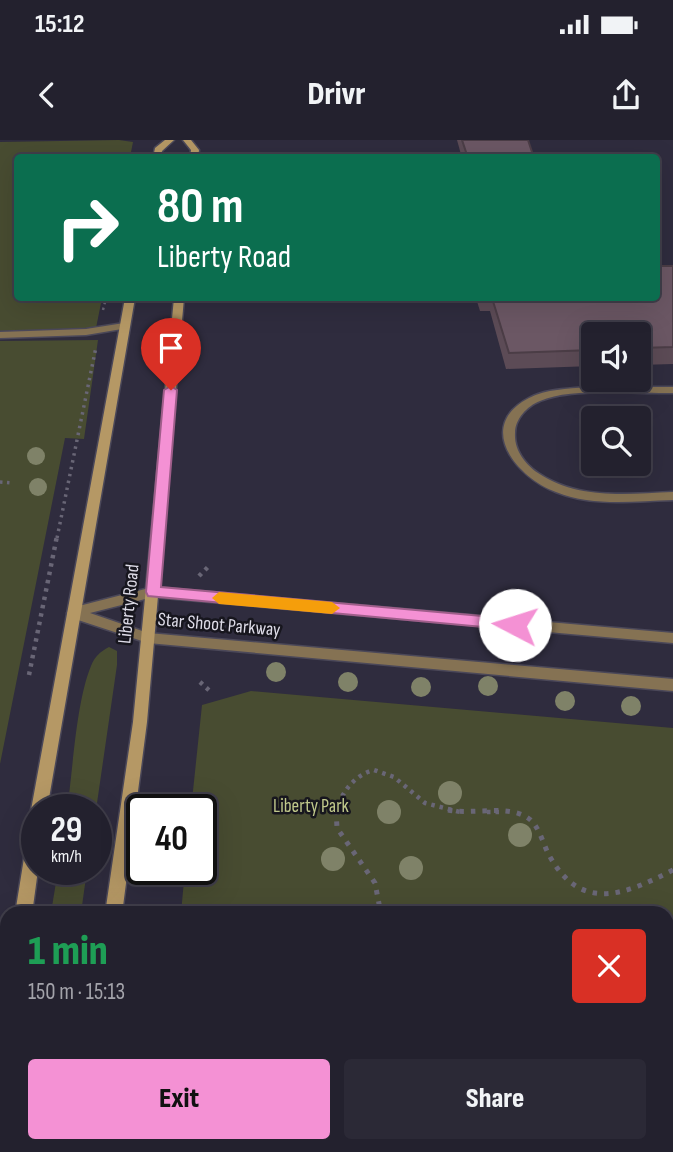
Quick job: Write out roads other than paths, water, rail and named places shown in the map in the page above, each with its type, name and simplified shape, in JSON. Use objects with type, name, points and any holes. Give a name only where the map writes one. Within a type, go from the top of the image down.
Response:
[{"type":"main road","points":[[158,154],[158,150],[170,140]]},
{"type":"main road","points":[[42,794],[129,301]]},
{"type":"main road","name":"Liberty Road","points":[[114,906],[140,722],[179,301]]},
{"type":"main road","points":[[24,906],[28,885]]},
{"type":"street","points":[[0,335],[86,332],[124,327]]},
{"type":"street","points":[[673,390],[560,393],[539,397],[521,409],[509,428],[509,444],[520,464],[540,481],[565,492],[593,497],[673,496]]},
{"type":"street","name":"Star Shoot Parkway","points":[[74,612],[153,592],[673,638]]},
{"type":"street","name":"Star Shoot Parkway","points":[[74,612],[148,638],[673,685]]},
{"type":"park label","name":"Liberty Park","points":[[311,806]]}]
